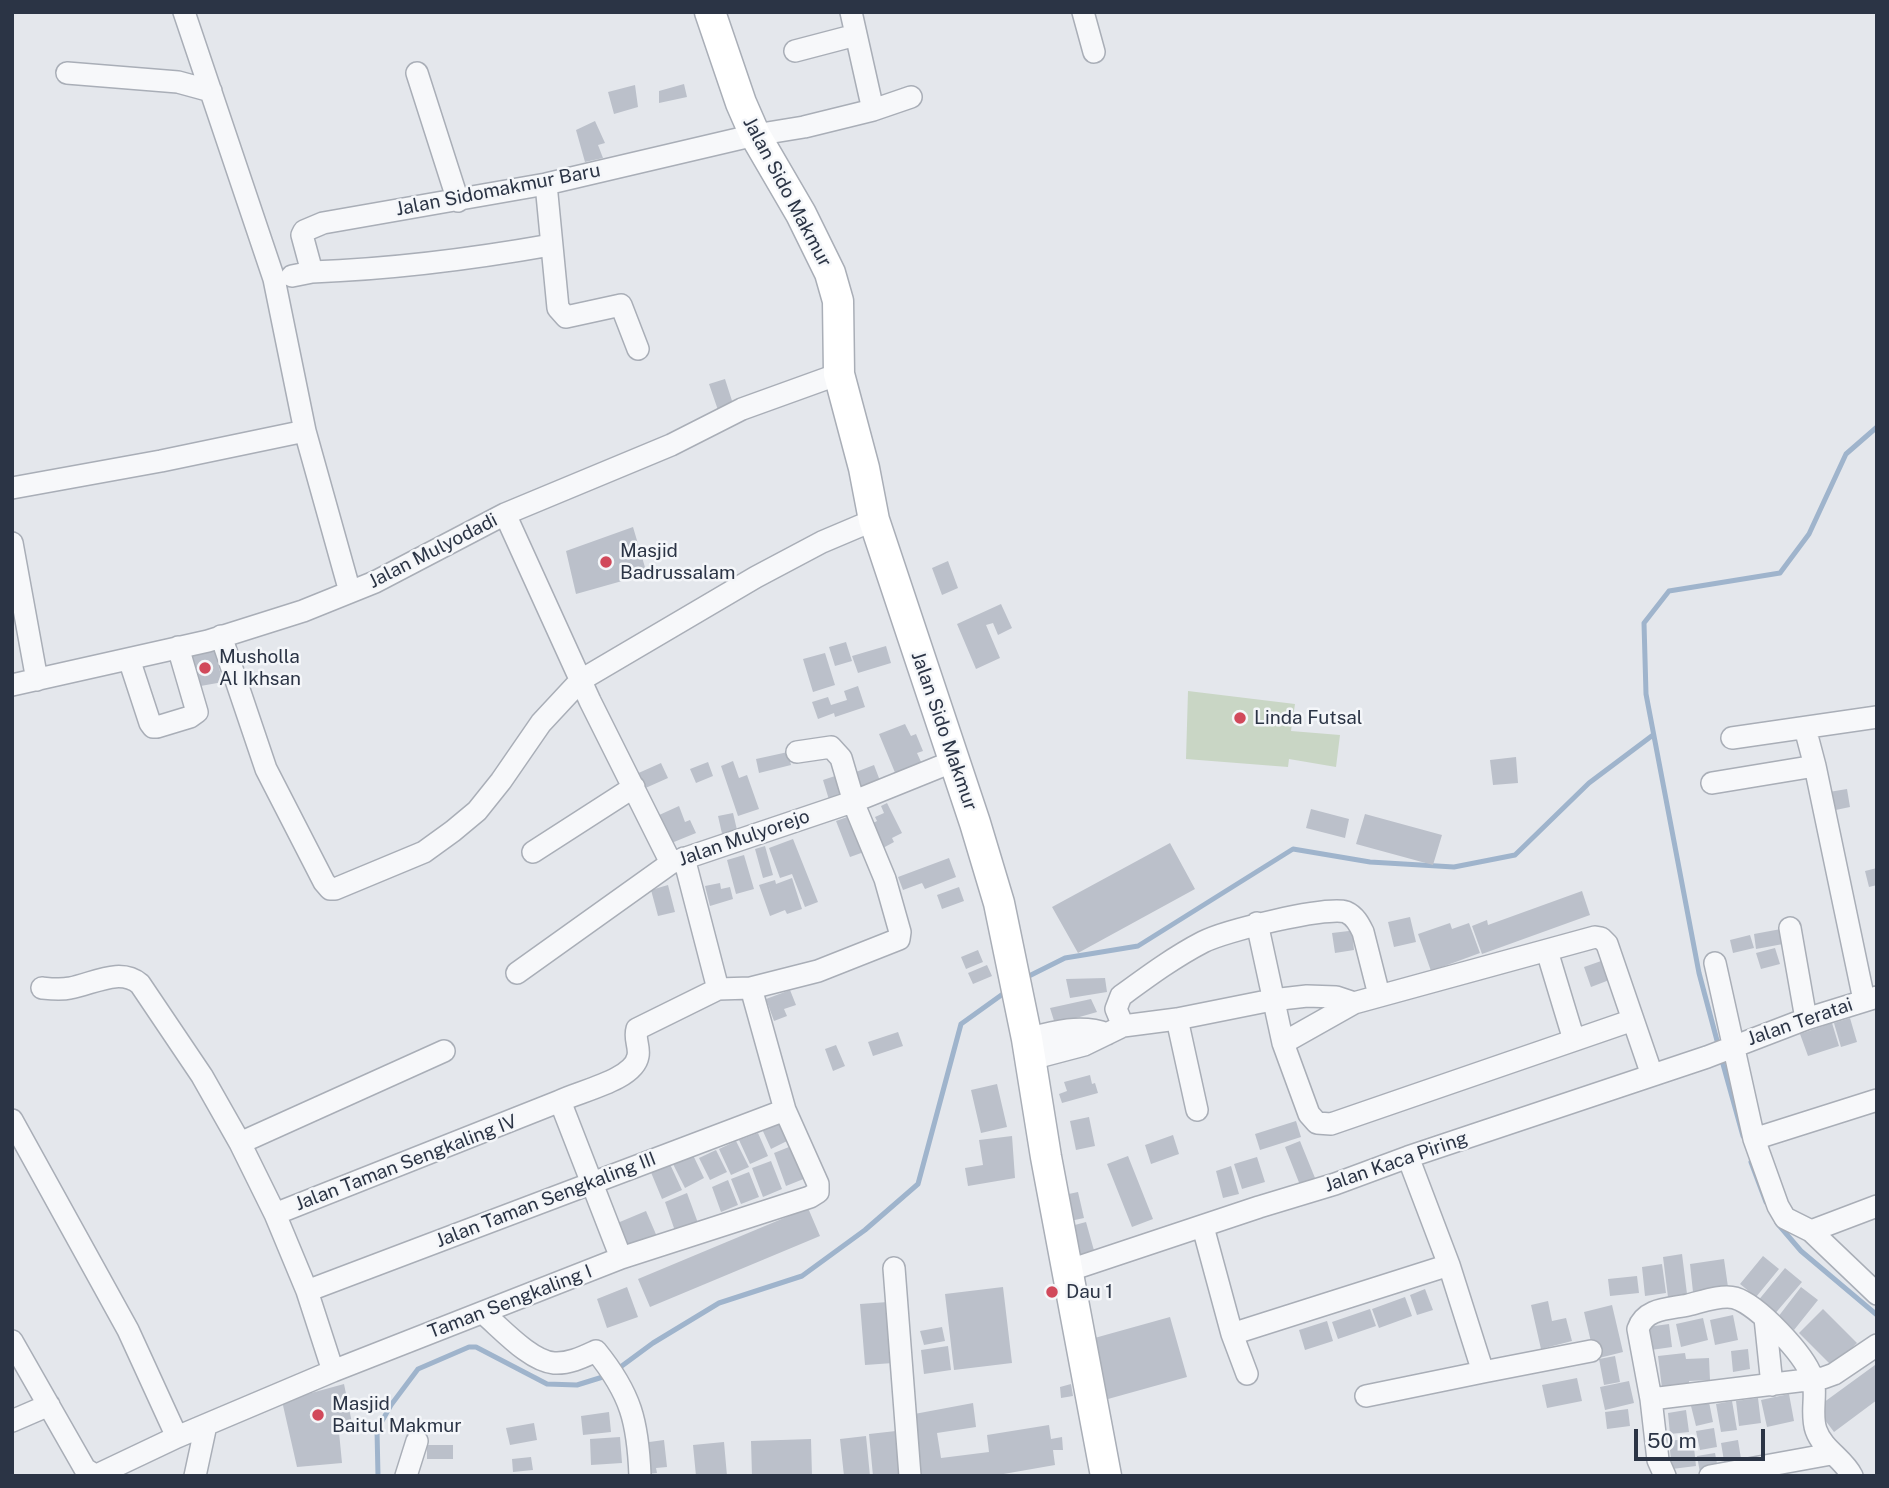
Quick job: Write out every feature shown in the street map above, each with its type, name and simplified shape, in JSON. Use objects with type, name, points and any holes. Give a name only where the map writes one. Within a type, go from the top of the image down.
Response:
[{"type":"main road","name":"Jalan Sido Makmur","points":[[710,12],[741,103],[755,135],[801,214],[830,273],[838,301],[839,373],[874,520],[999,903],[1029,1049],[1106,1476]]},
{"type":"street","points":[[184,12],[274,279],[305,431],[351,592]]},
{"type":"street","points":[[851,12],[873,110]]},
{"type":"street","points":[[1083,12],[1094,52]]},
{"type":"street","points":[[795,51],[856,35]]},
{"type":"street","points":[[417,72],[457,201]]},
{"type":"street","points":[[67,73],[178,82],[211,91]]},
{"type":"street","name":"Jalan Sidomakmur Baru","points":[[551,245],[467,260],[302,274],[304,231],[323,223],[546,184],[755,135],[804,127],[873,110],[911,97]]},
{"type":"street","points":[[546,184],[551,245],[558,286],[558,308],[561,314],[566,317],[621,305],[638,349]]},
{"type":"street","name":"Jalan Mulyodadi","points":[[12,684],[178,647],[303,611],[375,582],[505,514],[671,445],[743,409],[839,373]]},
{"type":"street","points":[[12,488],[305,431]]},
{"type":"street","points":[[505,514],[584,687],[634,787],[678,860],[718,989],[751,988],[818,971],[899,939],[900,932],[885,879],[841,758],[831,747],[797,752]]},
{"type":"street","points":[[221,636],[266,769],[324,882],[330,889],[342,888],[442,841],[477,811],[541,723],[584,687],[756,577],[822,542],[874,520]]},
{"type":"street","points":[[12,542],[37,680]]},
{"type":"street","points":[[129,659],[147,716],[153,727],[157,727],[197,712],[178,647]]},
{"type":"street","points":[[1732,738],[1877,718]]},
{"type":"street","points":[[1805,728],[1870,999]]},
{"type":"street","name":"Jalan Mulyorejo","points":[[517,973],[678,860],[855,801],[954,761]]},
{"type":"street","points":[[1712,782],[1815,766]]},
{"type":"street","points":[[533,852],[634,787]]},
{"type":"street","points":[[1115,1030],[1116,1009],[1121,996],[1204,941],[1257,923],[1334,911],[1351,914],[1363,932],[1379,995]]},
{"type":"street","points":[[1257,923],[1283,1043],[1309,1114],[1312,1120],[1322,1125],[1633,1020]]},
{"type":"street","points":[[1790,928],[1806,1019]]},
{"type":"street","points":[[1283,1043],[1354,1003],[1595,937],[1601,938],[1607,944],[1652,1075]]},
{"type":"street","points":[[1547,951],[1574,1040]]},
{"type":"street","points":[[1715,963],[1721,1051],[1769,1186],[1785,1218],[1811,1231],[1877,1294]]},
{"type":"street","points":[[42,988],[72,988],[107,977],[125,976],[134,978],[140,984],[202,1076],[240,1143],[275,1214],[307,1291],[333,1371]]},
{"type":"street","points":[[751,988],[785,1110]]},
{"type":"street","name":"Jalan Taman Sengkaling IV","points":[[275,1214],[537,1112],[626,1074],[638,1059],[635,1037],[637,1029],[718,989]]},
{"type":"street","points":[[1029,1049],[1084,1045],[1115,1030],[1272,1000],[1307,996],[1336,997],[1354,1003]]},
{"type":"street","name":"Jalan Teratai","points":[[1721,1051],[1806,1019],[1870,999]]},
{"type":"street","points":[[1177,1019],[1197,1110]]},
{"type":"street","name":"Jalan Kaca Piring","points":[[1067,1271],[1335,1184],[1721,1051]]},
{"type":"street","points":[[240,1143],[444,1052]]},
{"type":"street","points":[[1754,1139],[1877,1100]]},
{"type":"street","points":[[560,1101],[621,1258]]},
{"type":"street","name":"Jalan Taman Sengkaling III","points":[[307,1291],[785,1110]]},
{"type":"street","name":"Taman Sengkaling I","points":[[49,1405],[85,1469],[93,1474],[106,1472],[177,1437],[333,1371],[621,1258],[810,1197],[818,1192],[818,1184],[785,1110]]},
{"type":"street","points":[[13,1122],[128,1330],[177,1437]]},
{"type":"street","points":[[1408,1157],[1449,1265],[1483,1372]]},
{"type":"street","points":[[1811,1231],[1877,1206]]},
{"type":"street","points":[[1203,1227],[1232,1334],[1247,1374]]},
{"type":"street","points":[[1232,1334],[1449,1265]]},
{"type":"street","points":[[894,1268],[910,1476]]},
{"type":"street","points":[[1665,1476],[1658,1460],[1651,1399],[1638,1336],[1641,1320],[1648,1315],[1728,1297],[1743,1302],[1765,1318],[1793,1347],[1814,1379],[1815,1428],[1831,1454],[1848,1468],[1852,1476]]},
{"type":"street","points":[[483,1313],[529,1352],[552,1363],[570,1362],[596,1352],[625,1392],[635,1423],[640,1476]]},
{"type":"street","points":[[1765,1318],[1772,1385]]},
{"type":"street","points":[[12,1341],[49,1405],[12,1421]]},
{"type":"street","points":[[1651,1399],[1814,1379],[1834,1374],[1877,1345]]},
{"type":"street","points":[[1366,1395],[1591,1351]]},
{"type":"street","points":[[195,1476],[206,1425]]},
{"type":"street","points":[[406,1476],[417,1441]]},
{"type":"street","points":[[1710,1476],[1831,1454]]},
{"type":"green space","name":"Linda Futsal","points":[[1188,691],[1295,704],[1291,731],[1340,735],[1336,767],[1289,759],[1288,767],[1186,759]]},
{"type":"building","points":[[684,84],[687,97],[659,103],[659,91]]},
{"type":"building","points":[[635,85],[638,107],[614,114],[608,92]]},
{"type":"building","points":[[595,121],[605,143],[598,145],[603,158],[585,162],[576,130]]},
{"type":"building","points":[[725,379],[734,407],[719,413],[709,384]]},
{"type":"building","name":"Masjid Badrussalam","points":[[633,527],[647,574],[576,594],[566,551]]},
{"type":"building","points":[[948,561],[958,588],[942,595],[932,568]]},
{"type":"building","points":[[1001,604],[1012,628],[998,635],[993,623],[986,625],[1000,658],[976,669],[957,624]]},
{"type":"building","points":[[846,642],[852,661],[835,666],[829,647]]},
{"type":"building","points":[[886,646],[891,663],[858,673],[852,656]]},
{"type":"building","name":"Musholla Al Ikhsan","points":[[214,650],[223,682],[195,687],[188,655]]},
{"type":"building","points":[[825,653],[835,685],[813,692],[803,659]]},
{"type":"building","points":[[858,686],[865,707],[835,717],[834,713],[818,719],[812,702],[828,697],[831,705],[847,700],[844,691]]},
{"type":"building","points":[[905,724],[911,736],[916,734],[923,751],[917,753],[922,764],[896,775],[879,734]]},
{"type":"building","points":[[788,752],[791,765],[759,773],[756,759]]},
{"type":"building","points":[[1516,757],[1518,783],[1493,785],[1490,760]]},
{"type":"building","points":[[733,761],[739,778],[747,775],[759,809],[738,816],[721,766]]},
{"type":"building","points":[[708,762],[713,776],[696,783],[690,769]]},
{"type":"building","points":[[661,763],[668,778],[641,790],[634,775]]},
{"type":"building","points":[[874,765],[882,786],[864,793],[856,772]]},
{"type":"building","points":[[838,775],[846,798],[830,803],[823,780]]},
{"type":"building","points":[[1847,789],[1850,807],[1826,812],[1823,793]]},
{"type":"building","points":[[887,803],[902,833],[892,838],[894,842],[883,848],[871,824],[877,821],[875,817],[884,813],[881,806]]},
{"type":"building","points":[[679,806],[685,822],[690,820],[696,833],[669,844],[657,816]]},
{"type":"building","points":[[1311,809],[1349,819],[1345,838],[1306,828]]},
{"type":"building","points":[[733,813],[738,834],[723,838],[718,816]]},
{"type":"building","points":[[1365,814],[1442,835],[1433,865],[1356,844]]},
{"type":"building","points":[[850,816],[864,852],[850,857],[836,821]]},
{"type":"building","points":[[793,839],[818,902],[805,907],[792,874],[780,878],[769,848]]},
{"type":"building","points":[[1170,843],[1195,889],[1078,953],[1052,907]]},
{"type":"building","points":[[765,846],[773,875],[763,878],[755,849]]},
{"type":"building","points":[[744,855],[754,889],[736,894],[727,860]]},
{"type":"building","points":[[949,858],[956,877],[925,889],[922,883],[903,890],[898,877]]},
{"type":"building","points":[[1877,868],[1877,885],[1869,887],[1865,871]]},
{"type":"building","points":[[792,878],[802,909],[787,914],[785,910],[770,916],[759,885],[775,880],[776,884]]},
{"type":"building","points":[[720,883],[721,889],[730,887],[733,899],[710,906],[705,886]]},
{"type":"building","points":[[668,885],[675,912],[658,916],[651,890]]},
{"type":"building","points":[[959,887],[964,901],[942,909],[937,895]]},
{"type":"building","points":[[1582,891],[1590,915],[1482,954],[1472,926],[1487,920],[1488,925]]},
{"type":"building","points":[[1410,917],[1416,942],[1394,947],[1388,922]]},
{"type":"building","points":[[1450,923],[1452,929],[1469,923],[1480,953],[1431,971],[1418,934]]},
{"type":"building","points":[[1781,929],[1783,944],[1756,949],[1754,934]]},
{"type":"building","points":[[1357,930],[1358,939],[1353,940],[1354,950],[1335,953],[1332,933]]},
{"type":"building","points":[[1750,935],[1754,948],[1733,953],[1730,940]]},
{"type":"building","points":[[1775,948],[1780,964],[1761,969],[1756,953]]},
{"type":"building","points":[[978,950],[983,962],[966,969],[961,957]]},
{"type":"building","points":[[1604,960],[1612,979],[1591,987],[1584,967]]},
{"type":"building","points":[[987,965],[992,976],[973,984],[968,973]]},
{"type":"building","points":[[1105,978],[1107,992],[1070,998],[1066,979]]},
{"type":"building","points":[[790,990],[796,1005],[784,1009],[787,1016],[774,1021],[766,999]]},
{"type":"building","points":[[1091,999],[1097,1012],[1055,1024],[1050,1008]]},
{"type":"building","points":[[1850,1018],[1857,1042],[1841,1047],[1834,1023]]},
{"type":"building","points":[[1832,1023],[1839,1046],[1808,1056],[1800,1034]]},
{"type":"building","points":[[898,1032],[903,1046],[873,1056],[868,1042]]},
{"type":"building","points":[[836,1045],[845,1066],[833,1071],[825,1049]]},
{"type":"building","points":[[1090,1075],[1098,1093],[1062,1103],[1059,1094],[1067,1091],[1064,1082]]},
{"type":"building","points":[[997,1084],[1007,1127],[981,1133],[971,1090]]},
{"type":"building","points":[[787,1117],[797,1136],[771,1149],[762,1129]]},
{"type":"building","points":[[1089,1117],[1095,1146],[1076,1150],[1070,1121]]},
{"type":"building","points":[[1296,1121],[1301,1137],[1260,1150],[1255,1134]]},
{"type":"building","points":[[758,1133],[768,1156],[750,1164],[739,1140]]},
{"type":"building","points":[[1173,1135],[1179,1154],[1151,1164],[1145,1145]]},
{"type":"building","points":[[1012,1136],[1015,1178],[968,1186],[965,1168],[983,1165],[979,1140]]},
{"type":"building","points":[[736,1141],[749,1167],[731,1175],[719,1149]]},
{"type":"building","points":[[1300,1141],[1315,1178],[1300,1185],[1285,1147]]},
{"type":"building","points":[[799,1143],[811,1176],[786,1186],[774,1153]]},
{"type":"building","points":[[716,1150],[727,1172],[710,1180],[699,1158]]},
{"type":"building","points":[[692,1153],[704,1178],[685,1188],[672,1162]]},
{"type":"building","points":[[1128,1156],[1153,1219],[1132,1227],[1107,1164]]},
{"type":"building","points":[[1257,1157],[1265,1182],[1242,1189],[1234,1164]]},
{"type":"building","points":[[771,1161],[782,1189],[763,1197],[752,1168]]},
{"type":"building","points":[[669,1162],[682,1190],[662,1199],[650,1170]]},
{"type":"building","points":[[1231,1166],[1239,1194],[1223,1198],[1216,1171]]},
{"type":"building","points":[[749,1172],[759,1197],[741,1204],[731,1179]]},
{"type":"building","points":[[728,1180],[738,1205],[721,1212],[712,1187]]},
{"type":"building","points":[[1078,1192],[1084,1218],[1070,1221],[1064,1195]]},
{"type":"building","points":[[687,1193],[698,1223],[675,1231],[665,1202]]},
{"type":"building","points":[[808,1208],[820,1236],[650,1307],[638,1279]]},
{"type":"building","points":[[646,1211],[658,1239],[627,1253],[615,1224]]},
{"type":"building","points":[[1086,1222],[1095,1254],[1080,1259],[1071,1226]]},
{"type":"building","points":[[1682,1254],[1687,1294],[1668,1297],[1663,1257]]},
{"type":"building","points":[[1763,1256],[1779,1269],[1756,1297],[1740,1284]]},
{"type":"building","points":[[1724,1259],[1728,1287],[1693,1292],[1690,1264]]},
{"type":"building","points":[[1662,1264],[1666,1293],[1645,1296],[1642,1267]]},
{"type":"building","points":[[1785,1268],[1802,1282],[1773,1316],[1757,1302]]},
{"type":"building","points":[[1637,1276],[1639,1293],[1610,1296],[1608,1279]]},
{"type":"building","points":[[627,1287],[638,1317],[607,1328],[597,1299]]},
{"type":"building","points":[[1003,1287],[1012,1363],[954,1370],[945,1294]]},
{"type":"building","points":[[1801,1287],[1818,1300],[1794,1330],[1778,1317]]},
{"type":"building","points":[[1425,1289],[1433,1310],[1417,1315],[1410,1295]]},
{"type":"building","points":[[1405,1297],[1412,1316],[1379,1328],[1372,1309]]},
{"type":"building","points":[[1548,1301],[1552,1321],[1566,1318],[1572,1341],[1541,1349],[1531,1305]]},
{"type":"building","points":[[888,1302],[893,1363],[865,1365],[860,1304]]},
{"type":"building","points":[[1612,1305],[1623,1352],[1595,1359],[1584,1312]]},
{"type":"building","points":[[1370,1309],[1376,1326],[1338,1339],[1332,1322]]},
{"type":"building","points":[[1823,1309],[1857,1343],[1833,1367],[1799,1333]]},
{"type":"building","points":[[1733,1315],[1738,1340],[1715,1345],[1710,1320]]},
{"type":"building","points":[[1170,1317],[1187,1377],[1108,1399],[1091,1339]]},
{"type":"building","points":[[1703,1318],[1708,1340],[1681,1347],[1676,1324]]},
{"type":"building","points":[[1327,1321],[1333,1341],[1305,1350],[1299,1330]]},
{"type":"building","points":[[1669,1324],[1672,1347],[1651,1350],[1647,1327]]},
{"type":"building","points":[[942,1327],[945,1341],[924,1345],[920,1331]]},
{"type":"building","points":[[948,1346],[951,1370],[924,1374],[921,1350]]},
{"type":"building","points":[[1748,1349],[1750,1369],[1733,1372],[1731,1351]]},
{"type":"building","points":[[1685,1353],[1686,1359],[1709,1358],[1710,1380],[1689,1381],[1689,1384],[1662,1388],[1658,1356]]},
{"type":"building","points":[[1615,1356],[1620,1382],[1604,1385],[1599,1359]]},
{"type":"building","points":[[1875,1365],[1877,1400],[1834,1432],[1816,1408]]},
{"type":"building","points":[[1577,1378],[1582,1401],[1547,1408],[1542,1385]]},
{"type":"building","points":[[1629,1381],[1634,1403],[1605,1410],[1600,1387]]},
{"type":"building","name":"Masjid Baitul Makmur","points":[[344,1384],[353,1428],[339,1432],[342,1463],[297,1467],[282,1401]]},
{"type":"building","points":[[1071,1384],[1073,1396],[1061,1398],[1060,1387]]},
{"type":"building","points":[[1789,1394],[1794,1421],[1767,1427],[1761,1400]]},
{"type":"building","points":[[1758,1398],[1761,1423],[1739,1426],[1736,1401]]},
{"type":"building","points":[[1732,1401],[1737,1430],[1721,1432],[1716,1404]]},
{"type":"building","points":[[1709,1402],[1713,1422],[1696,1426],[1691,1406]]},
{"type":"building","points":[[973,1403],[976,1427],[937,1433],[941,1458],[989,1452],[987,1435],[1049,1425],[1051,1439],[1062,1437],[1063,1450],[1053,1450],[1055,1465],[992,1476],[913,1476],[909,1415]]},
{"type":"building","points":[[1628,1409],[1630,1426],[1607,1429],[1605,1412]]},
{"type":"building","points":[[1686,1410],[1689,1432],[1670,1434],[1668,1413]]},
{"type":"building","points":[[609,1412],[611,1432],[583,1435],[581,1416]]},
{"type":"building","points":[[534,1423],[537,1440],[510,1445],[506,1428]]},
{"type":"building","points":[[1714,1428],[1717,1447],[1700,1450],[1696,1431]]},
{"type":"building","points":[[896,1431],[900,1476],[873,1476],[869,1434]]},
{"type":"building","points":[[866,1436],[870,1476],[844,1476],[840,1439]]},
{"type":"building","points":[[620,1437],[622,1463],[591,1465],[590,1439]]},
{"type":"building","points":[[1693,1438],[1696,1466],[1672,1469],[1669,1441]]},
{"type":"building","points":[[811,1439],[812,1476],[752,1476],[751,1441]]},
{"type":"building","points":[[664,1440],[667,1467],[656,1468],[657,1473],[646,1474],[642,1443]]},
{"type":"building","points":[[1738,1440],[1742,1465],[1725,1467],[1721,1443]]},
{"type":"building","points":[[724,1442],[727,1476],[696,1476],[693,1445]]},
{"type":"building","points":[[427,1445],[453,1445],[453,1459],[427,1459]]},
{"type":"building","points":[[1715,1453],[1718,1469],[1700,1473],[1697,1456]]},
{"type":"building","points":[[531,1457],[533,1470],[513,1472],[512,1459]]},
{"type":"waterway","points":[[1719,1048],[1699,973],[1646,694],[1644,623],[1669,591],[1780,573],[1809,534],[1846,454],[1877,427]]},
{"type":"waterway","points":[[1023,979],[1065,958],[1138,946],[1293,849],[1370,862],[1454,867],[1515,855],[1589,783],[1653,735]]},
{"type":"waterway","points":[[615,1371],[653,1343],[719,1303],[802,1276],[865,1230],[918,1184],[961,1024],[1007,991]]},
{"type":"waterway","points":[[1721,1057],[1743,1136]]},
{"type":"waterway","points":[[1751,1162],[1766,1202]]},
{"type":"waterway","points":[[1777,1223],[1801,1251],[1877,1315]]},
{"type":"waterway","points":[[378,1476],[377,1430],[391,1405],[418,1369],[469,1347],[476,1347],[547,1384],[577,1385],[606,1376]]},
{"type":"place","name":"Masjid Badrussalam","points":[[606,562]]},
{"type":"place","name":"Musholla Al Ikhsan","points":[[205,668]]},
{"type":"place","name":"Linda Futsal","points":[[1240,718]]},
{"type":"place","name":"Dau 1","points":[[1052,1292]]},
{"type":"place","name":"Masjid Baitul Makmur","points":[[318,1415]]}]
